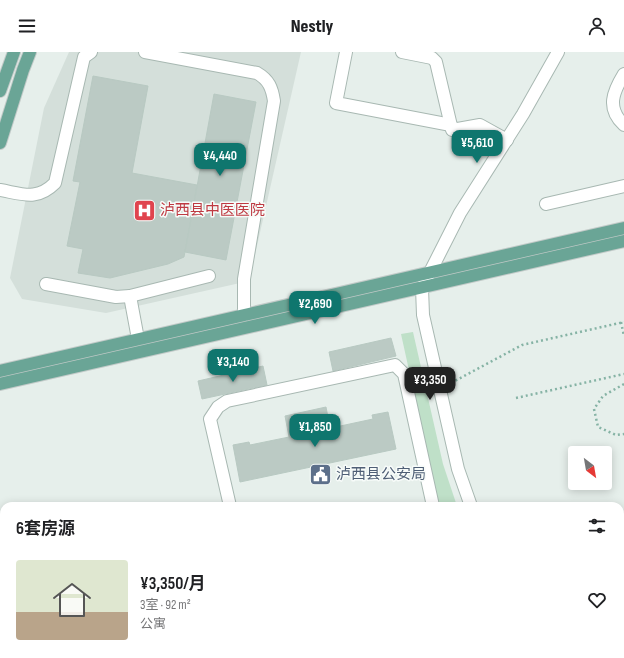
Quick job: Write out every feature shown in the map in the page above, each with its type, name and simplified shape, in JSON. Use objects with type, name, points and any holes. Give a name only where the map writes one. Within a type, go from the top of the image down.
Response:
[{"type":"main road","points":[[0,91],[14,52]]},
{"type":"main road","points":[[0,143],[20,77],[30,52]]},
{"type":"main road","points":[[0,371],[624,228]]},
{"type":"main road","points":[[0,384],[624,241]]},
{"type":"street","points":[[0,190],[32,195],[48,191],[55,183],[84,57],[91,52]]},
{"type":"street","points":[[146,52],[257,74],[267,80],[272,90],[274,101],[244,279],[244,315]]},
{"type":"street","points":[[346,52],[336,103],[451,125]]},
{"type":"street","points":[[402,52],[432,58],[436,62],[452,130],[480,124],[507,140]]},
{"type":"street","points":[[470,502],[458,469],[423,315],[422,288],[460,213],[507,140],[558,52]]},
{"type":"street","points":[[624,74],[613,96],[615,114],[624,125]]},
{"type":"street","points":[[546,204],[624,186]]},
{"type":"street","points":[[46,284],[116,298],[130,296],[209,276]]},
{"type":"street","points":[[130,296],[138,339]]},
{"type":"street","points":[[229,502],[210,419],[218,407],[227,401],[395,365],[404,374],[432,502]]},
{"type":"path","points":[[440,389],[522,345],[622,322],[624,336]]},
{"type":"path","points":[[516,398],[624,374]]},
{"type":"path","points":[[624,384],[603,396],[594,409],[598,427],[616,435],[624,434]]},
{"type":"shaded area","name":"泸西县中医医院","points":[[69,52],[301,52],[249,281],[106,313],[22,299],[10,278],[44,108]]},
{"type":"green space","points":[[413,332],[443,464],[456,502],[438,502],[401,334]]},
{"type":"building","points":[[93,76],[148,86],[132,173],[197,185],[184,257],[168,264],[110,278],[78,273],[83,249],[67,246],[80,182],[73,181]]},
{"type":"building","points":[[214,94],[256,102],[226,260],[185,252]]},
{"type":"building","points":[[391,338],[396,356],[333,371],[329,352]]},
{"type":"building","points":[[263,366],[267,385],[202,399],[198,381]]},
{"type":"building","points":[[326,407],[330,428],[289,437],[285,416]]},
{"type":"building","points":[[388,412],[396,449],[240,482],[233,445],[249,442],[250,445],[289,437],[373,419],[372,415]]},
{"type":"place","name":"泸西县中医医院","points":[[144,210]]},
{"type":"place","name":"泸西县公安局","points":[[321,474]]}]
